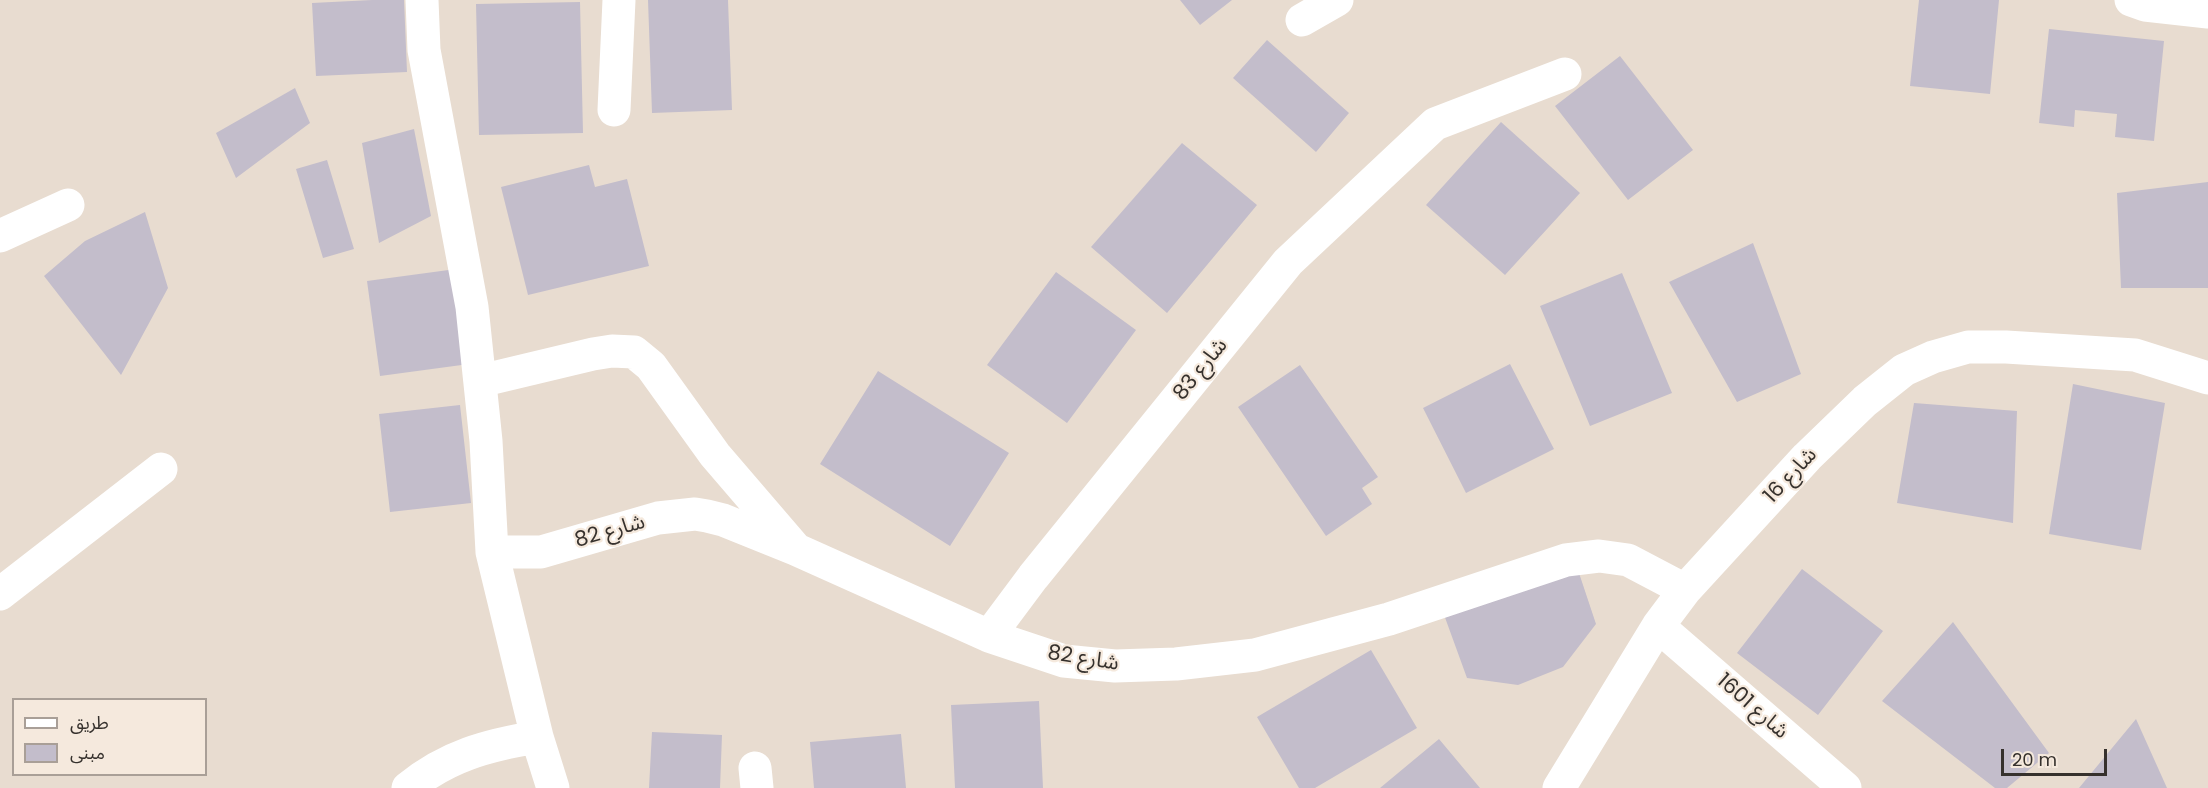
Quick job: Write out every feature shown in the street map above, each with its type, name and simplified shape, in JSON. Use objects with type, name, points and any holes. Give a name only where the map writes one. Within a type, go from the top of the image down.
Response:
[{"type":"street","points":[[422,0],[424,50],[472,307],[486,441],[492,552],[537,736],[553,788]]},
{"type":"street","points":[[614,110],[619,0]]},
{"type":"street","points":[[1302,20],[1337,0]]},
{"type":"street","points":[[2132,0],[2145,5],[2208,12]]},
{"type":"street","name":"شارع 83","points":[[989,636],[1033,577],[1288,262],[1435,124],[1564,74]]},
{"type":"street","points":[[0,236],[68,205]]},
{"type":"street","name":"شارع 16","points":[[1559,788],[1658,626],[1685,590],[1807,457],[1865,401],[1904,370],[1933,357],[1968,347],[2006,346],[2135,355],[2208,378]]},
{"type":"street","points":[[480,381],[592,354],[612,351],[634,352],[651,366],[715,455],[795,549]]},
{"type":"street","points":[[0,594],[161,468]]},
{"type":"street","name":"شارع 82","points":[[492,552],[542,552],[658,518],[695,514],[723,520],[795,549],[989,636],[1064,661],[1115,666],[1176,664],[1255,655],[1389,619],[1566,560],[1599,556],[1628,560],[1685,590]]},
{"type":"street","name":"شارع 1601","points":[[1658,626],[1845,788]]},
{"type":"street","points":[[408,788],[451,759],[483,748],[537,736]]},
{"type":"building","points":[[404,0],[407,72],[316,76],[312,3]]},
{"type":"building","points":[[648,0],[728,0],[732,110],[652,113]]},
{"type":"building","points":[[1180,0],[1232,0],[1200,25]]},
{"type":"building","points":[[1919,0],[1999,0],[1990,94],[1910,86]]},
{"type":"building","points":[[580,2],[583,133],[479,135],[476,4]]},
{"type":"building","points":[[2049,29],[2164,41],[2154,141],[2115,137],[2117,114],[2075,110],[2074,127],[2039,123]]},
{"type":"building","points":[[1267,40],[1349,113],[1316,152],[1233,78]]},
{"type":"building","points":[[1620,56],[1693,150],[1628,200],[1555,106]]},
{"type":"building","points":[[295,88],[310,123],[236,178],[216,133]]},
{"type":"building","points":[[1501,122],[1580,193],[1505,275],[1426,205]]},
{"type":"building","points":[[414,129],[431,216],[379,243],[362,143]]},
{"type":"building","points":[[1182,143],[1257,205],[1167,313],[1091,247]]},
{"type":"building","points":[[327,160],[354,249],[323,258],[296,169]]},
{"type":"building","points":[[589,165],[595,187],[627,179],[649,266],[528,295],[501,187]]},
{"type":"building","points":[[2208,182],[2208,288],[2121,288],[2117,193]]},
{"type":"building","points":[[145,212],[168,288],[121,375],[44,276],[85,241]]},
{"type":"building","points":[[1753,243],[1801,374],[1737,402],[1669,282]]},
{"type":"building","points":[[456,269],[469,364],[380,376],[367,281]]},
{"type":"building","points":[[1056,272],[1136,330],[1067,423],[987,365]]},
{"type":"building","points":[[1622,273],[1672,393],[1590,426],[1540,306]]},
{"type":"building","points":[[1510,364],[1554,449],[1466,493],[1423,408]]},
{"type":"building","points":[[1300,365],[1378,477],[1362,488],[1372,504],[1326,536],[1238,407]]},
{"type":"building","points":[[878,371],[1009,453],[950,546],[820,464]]},
{"type":"building","points":[[2073,384],[2165,403],[2141,550],[2049,534]]},
{"type":"building","points":[[1914,403],[2017,411],[2013,523],[1897,503]]},
{"type":"building","points":[[460,405],[471,503],[390,512],[379,414]]},
{"type":"building","points":[[1802,569],[1883,631],[1818,715],[1737,653]]},
{"type":"building","points":[[1578,570],[1596,624],[1563,667],[1518,685],[1467,678],[1443,612]]},
{"type":"building","points":[[1953,622],[2049,753],[2007,788],[1995,788],[1882,701]]},
{"type":"building","points":[[1371,650],[1417,728],[1315,788],[1299,788],[1257,717]]},
{"type":"building","points":[[1039,701],[1043,788],[955,788],[951,705]]},
{"type":"building","points":[[2136,719],[2167,788],[2079,788]]},
{"type":"building","points":[[652,732],[722,735],[720,788],[649,788]]},
{"type":"building","points":[[901,734],[906,788],[814,788],[810,742]]},
{"type":"building","points":[[1439,739],[1480,788],[1380,788]]}]
